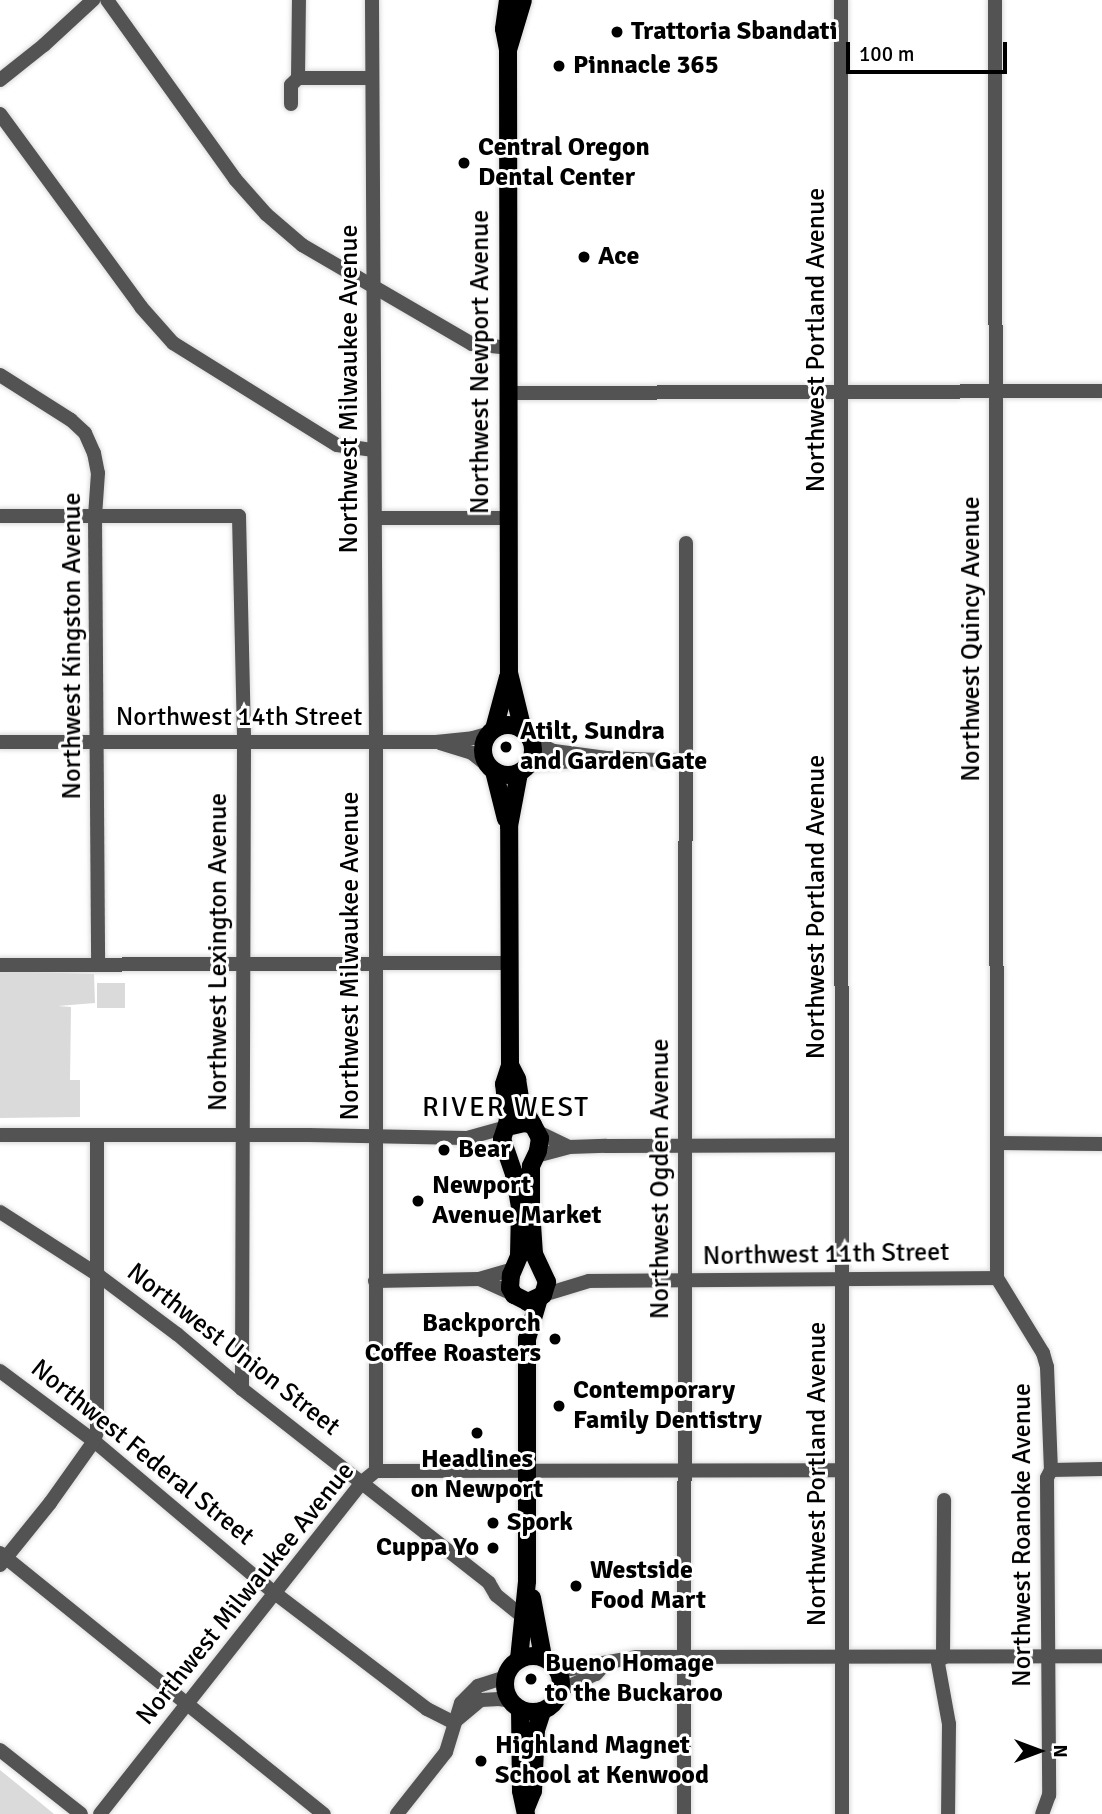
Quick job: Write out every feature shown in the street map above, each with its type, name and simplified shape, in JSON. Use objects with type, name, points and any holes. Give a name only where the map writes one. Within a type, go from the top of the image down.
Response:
[{"type":"main road","name":"Northwest Newport Avenue","points":[[508,0],[504,29],[508,50],[509,673],[527,735]]},
{"type":"main road","name":"Northwest Newport Avenue","points":[[508,50],[523,0]]},
{"type":"main road","name":"Northwest Newport Avenue","points":[[492,731],[509,673]]},
{"type":"main road","points":[[509,826],[502,812],[501,792],[483,752],[492,731],[510,725],[527,735],[532,755],[522,770],[509,826],[510,1065],[505,1084],[507,1127],[502,1139],[514,1174],[520,1207],[515,1267],[509,1281],[527,1339],[527,1581],[519,1659],[506,1677],[506,1690],[516,1705],[523,1730],[521,1791],[526,1811]]},
{"type":"main road","points":[[492,769],[502,775],[522,770]]},
{"type":"main road","points":[[510,1065],[517,1079],[521,1104],[535,1128],[540,1144],[534,1158],[531,1209],[533,1246],[547,1282],[527,1339]]},
{"type":"main road","points":[[507,1127],[518,1123],[535,1128]]},
{"type":"main road","points":[[515,1295],[528,1302],[541,1297]]},
{"type":"main road","points":[[526,1811],[533,1791],[536,1730],[542,1711],[557,1699],[561,1690],[561,1676],[550,1662],[527,1581]]},
{"type":"main road","points":[[519,1659],[529,1656],[550,1662]]},
{"type":"main road","points":[[516,1705],[542,1711]]},
{"type":"street","points":[[0,80],[44,46],[93,0]]},
{"type":"street","points":[[107,0],[235,180],[266,214],[302,245],[375,285],[472,344],[508,348]]},
{"type":"street","points":[[290,104],[291,85],[298,78],[299,0]]},
{"type":"street","name":"Northwest Milwaukee Avenue","points":[[100,1814],[361,1483],[376,1471],[375,285],[372,0]]},
{"type":"street","name":"Northwest Portland Avenue","points":[[841,0],[842,1814]]},
{"type":"street","name":"Northwest Quincy Avenue","points":[[995,0],[997,1278]]},
{"type":"street","points":[[298,78],[372,78]]},
{"type":"street","points":[[0,114],[141,307],[173,343],[337,445],[374,450]]},
{"type":"street","name":"Northwest Kingston Avenue","points":[[0,375],[71,420],[85,433],[94,453],[98,473],[95,516],[98,964]]},
{"type":"street","points":[[508,393],[1102,391]]},
{"type":"street","points":[[0,516],[95,516]]},
{"type":"street","name":"Northwest Lexington Avenue","points":[[95,516],[239,516],[244,741],[242,1390]]},
{"type":"street","points":[[375,518],[508,518]]},
{"type":"street","name":"Northwest Ogden Avenue","points":[[684,1814],[686,543]]},
{"type":"street","name":"Northwest 14th Street","points":[[0,742],[436,741],[473,738],[492,731]]},
{"type":"street","points":[[527,735],[554,751],[607,758],[685,761]]},
{"type":"street","name":"Northwest 14th Street","points":[[436,741],[472,754],[492,769]]},
{"type":"street","points":[[522,770],[535,764],[580,763],[607,758]]},
{"type":"street","points":[[0,965],[508,963]]},
{"type":"street","points":[[0,1135],[478,1137],[507,1127]]},
{"type":"street","points":[[535,1128],[569,1147]]},
{"type":"street","points":[[96,1135],[99,1363],[94,1441],[50,1503],[2,1559],[324,1814]]},
{"type":"street","points":[[478,1137],[507,1158]]},
{"type":"street","points":[[997,1143],[1102,1144]]},
{"type":"street","points":[[534,1158],[569,1147],[842,1145]]},
{"type":"street","name":"Northwest Union Street","points":[[0,1212],[99,1275],[177,1334],[242,1390],[489,1583],[496,1595],[523,1617]]},
{"type":"street","points":[[375,1280],[479,1279],[515,1267]]},
{"type":"street","name":"Northwest 11th Street","points":[[541,1269],[572,1284]]},
{"type":"street","name":"Northwest 11th Street","points":[[541,1297],[572,1284],[589,1281],[997,1278]]},
{"type":"street","name":"Northwest Roanoke Avenue","points":[[997,1278],[1043,1353],[1047,1367],[1051,1470],[1048,1478],[1044,1810]]},
{"type":"street","points":[[479,1279],[515,1295]]},
{"type":"street","name":"Northwest Federal Street","points":[[0,1371],[94,1441],[276,1594],[427,1709],[455,1723]]},
{"type":"street","points":[[1051,1470],[1102,1469]]},
{"type":"street","points":[[376,1471],[842,1470]]},
{"type":"street","points":[[944,1500],[940,1658],[950,1724],[948,1814]]},
{"type":"street","points":[[550,1662],[570,1669],[637,1657],[1102,1656]]},
{"type":"street","points":[[561,1690],[596,1674],[605,1664]]},
{"type":"street","points":[[397,1814],[446,1752],[461,1703],[470,1692],[487,1682],[506,1677]]},
{"type":"street","points":[[455,1723],[481,1700],[499,1699],[516,1705]]},
{"type":"street","points":[[0,1750],[81,1814]]},
{"type":"shaded area","points":[[0,971],[94,974],[95,1003],[58,1006],[71,1007],[70,1080],[80,1080],[80,1117],[0,1118]]},
{"type":"shaded area","points":[[97,983],[125,983],[125,1008],[97,1008]]},
{"type":"shaded area","points":[[0,1770],[37,1800],[54,1814],[0,1814]]},
{"type":"place","name":"Trattoria Sbandati","points":[[617,32]]},
{"type":"place","name":"Pinnacle 365","points":[[559,66]]},
{"type":"place","name":"Central Oregon Dental Center","points":[[464,163]]},
{"type":"place","name":"Ace","points":[[584,257]]},
{"type":"place","name":"Atilt, Sundra and Garden Gate","points":[[506,747]]},
{"type":"place","name":"Bear","points":[[444,1150]]},
{"type":"place","name":"Newport Avenue Market","points":[[418,1201]]},
{"type":"place","name":"Backporch Coffee Roasters","points":[[555,1339]]},
{"type":"place","name":"Contemporary Family Dentistry","points":[[559,1406]]},
{"type":"place","name":"Headlines on Newport","points":[[477,1433]]},
{"type":"place","name":"Spork","points":[[493,1523]]},
{"type":"place","name":"Cuppa Yo","points":[[493,1548]]},
{"type":"place","name":"Westside Food Mart","points":[[576,1586]]},
{"type":"place","name":"Bueno Homage to the Buckaroo","points":[[531,1679]]},
{"type":"place","name":"Highland Magnet School at Kenwood","points":[[481,1761]]},
{"type":"district","name":"RIVER WEST","points":[[506,1107]]}]
